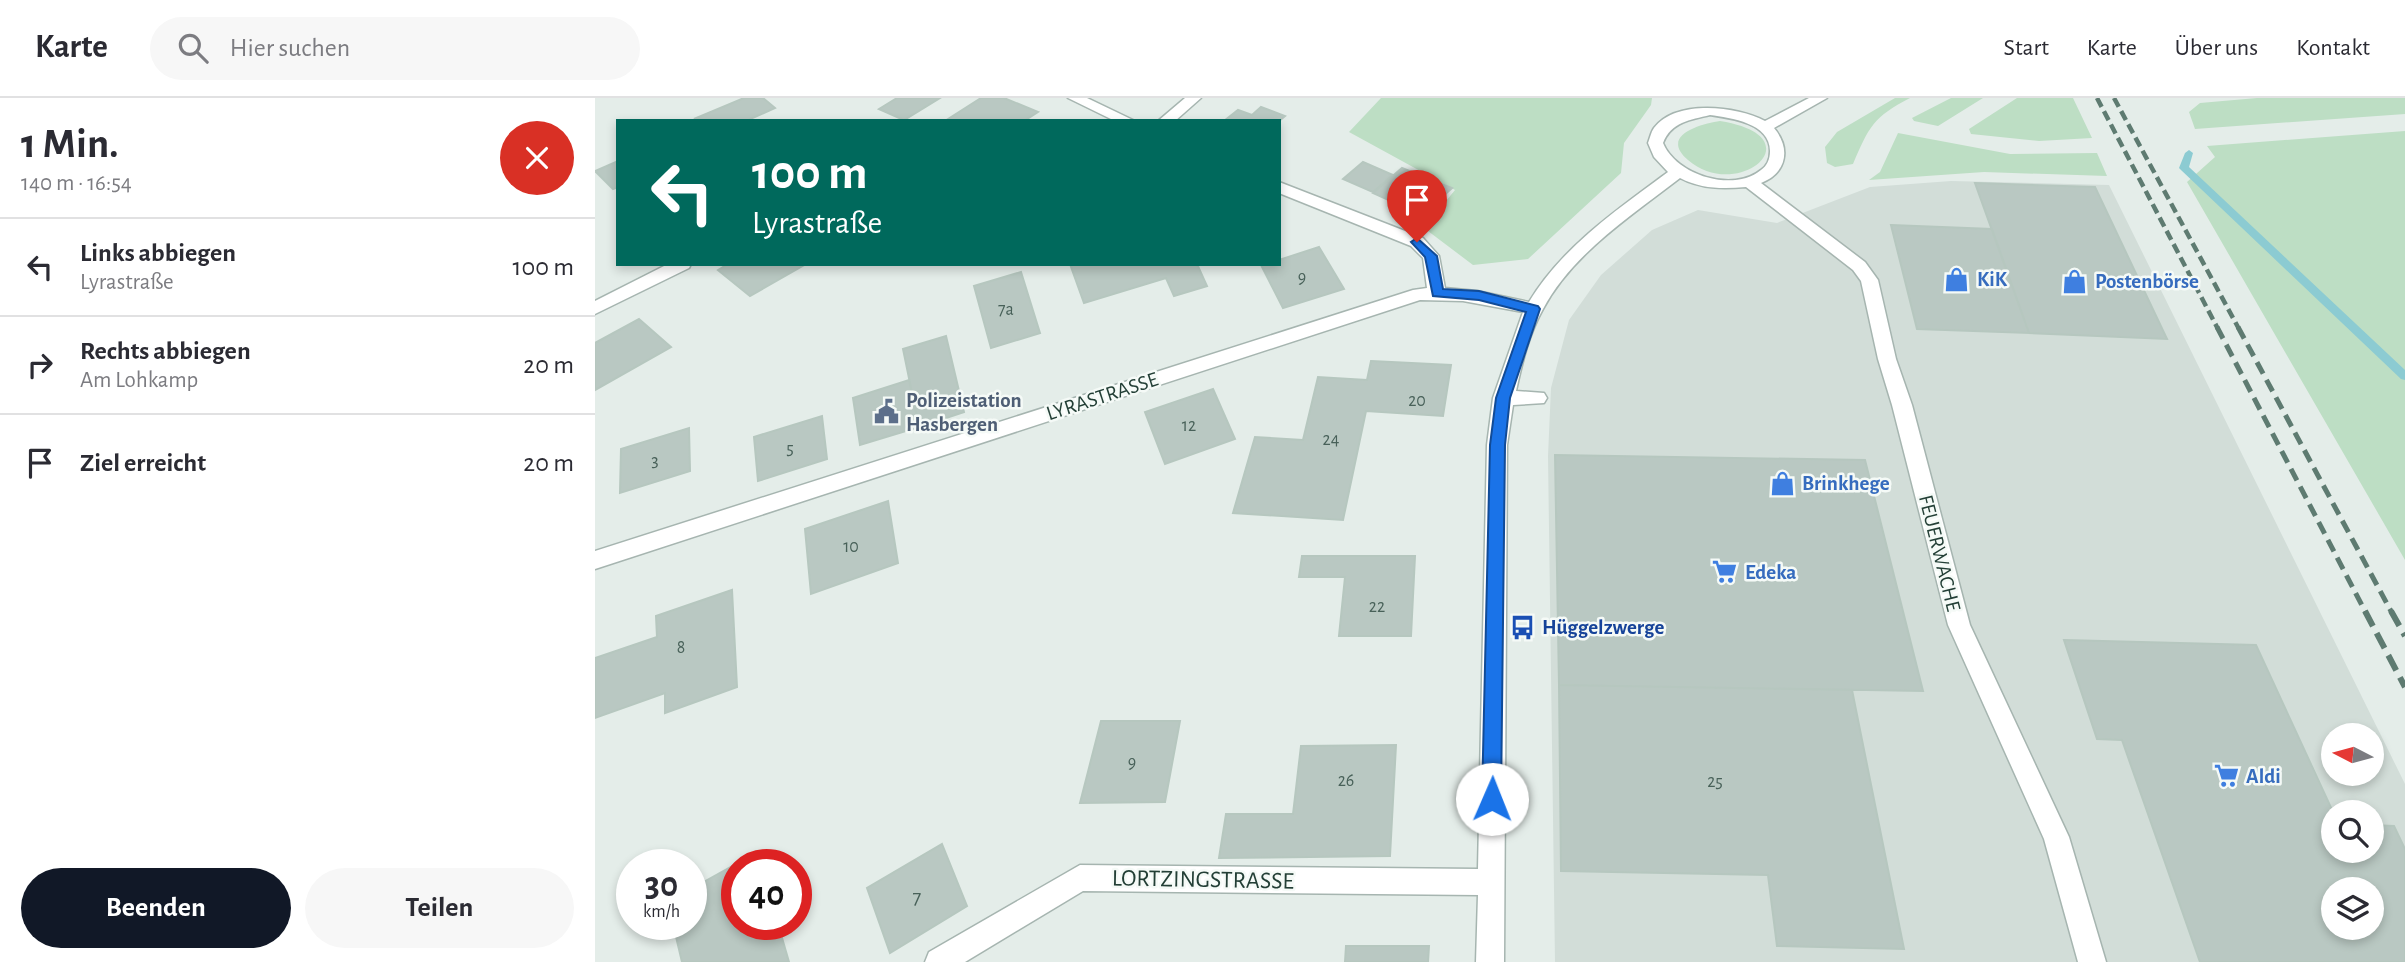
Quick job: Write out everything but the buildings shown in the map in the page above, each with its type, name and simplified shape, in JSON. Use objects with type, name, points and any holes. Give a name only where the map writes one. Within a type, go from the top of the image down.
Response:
[{"type":"street","points":[[1075,98],[1123,119]]},
{"type":"street","points":[[1167,119],[1193,98]]},
{"type":"street","points":[[1764,127],[1820,98]]},
{"type":"street","points":[[1687,105],[1729,113],[1764,127],[1775,138],[1780,150],[1778,162],[1770,172],[1749,182],[1715,185],[1694,181],[1663,162],[1656,150],[1656,138],[1662,127],[1687,105]]},
{"type":"street","points":[[1490,962],[1497,445],[1503,398],[1534,309],[1556,277],[1619,216],[1677,173]]},
{"type":"street","name":"FEUERWACHE","points":[[1749,182],[1859,265],[1869,280],[1887,359],[1902,405],[1959,625],[2056,837],[2092,962]]},
{"type":"street","points":[[1281,188],[1417,242],[1431,256],[1437,293]]},
{"type":"street","points":[[595,308],[679,266]]},
{"type":"street","name":"LYRASTRASSE","points":[[595,560],[1400,300],[1437,293],[1479,296],[1534,309]]},
{"type":"street","points":[[1503,398],[1537,398]]},
{"type":"street","name":"LORTZINGSTRASSE","points":[[939,962],[1080,878],[1490,882]]},
{"type":"shaded area","points":[[1951,181],[2109,185],[2375,723],[2321,723],[2321,786],[2384,786],[2384,742],[2405,784],[2405,962],[1555,962],[1548,456],[1551,388],[1569,320],[1601,275],[1652,230],[1698,210],[1777,223],[1870,187]]},
{"type":"green space","points":[[1381,98],[1652,98],[1651,105],[1624,143],[1621,173],[1528,259],[1473,265],[1424,228],[1455,190],[1349,132]]},
{"type":"green space","points":[[1895,98],[1910,98],[1880,117],[1868,132],[1853,164],[1835,167],[1827,163],[1825,147],[1837,132]]},
{"type":"green space","points":[[1951,98],[1983,98],[1938,126],[1914,121],[1912,118]]},
{"type":"green space","points":[[2017,98],[2073,98],[2092,138],[2039,141],[1971,134],[1969,129]]},
{"type":"green space","points":[[2257,98],[2405,98],[2405,114],[2195,129],[2189,112],[2200,103]]},
{"type":"green space","points":[[1720,121],[1749,129],[1763,140],[1766,152],[1759,163],[1745,171],[1727,174],[1707,171],[1688,160],[1680,151],[1680,137],[1686,132]]},
{"type":"green space","points":[[2405,131],[2405,560],[2187,182],[2215,157],[2207,146]]},
{"type":"green space","points":[[1898,133],[2010,154],[2097,153],[2107,176],[1984,172],[1869,180],[1880,172]]},
{"type":"waterway","points":[[2189,153],[2184,168],[2405,376]]},
{"type":"railway","points":[[2097,98],[2218,329]]},
{"type":"railway","points":[[2114,98],[2239,329]]},
{"type":"railway","points":[[2217,327],[2366,613]]},
{"type":"railway","points":[[2238,327],[2392,613]]},
{"type":"railway","points":[[2365,611],[2405,687]]},
{"type":"railway","points":[[2391,611],[2405,636]]},
{"type":"place","name":"KiK","points":[[1957,279]]},
{"type":"place","name":"Postenbörse","points":[[2075,281]]},
{"type":"place","name":"Polizeistation Hasbergen","points":[[886,412]]},
{"type":"place","name":"Brinkhege","points":[[1782,483]]},
{"type":"place","name":"Edeka","points":[[1725,572]]},
{"type":"place","name":"Hüggelzwerge","points":[[1522,627]]},
{"type":"place","name":"Aldi","points":[[2226,776]]},
{"type":"route","points":[[1417,242],[1431,256],[1436,273],[1437,293],[1479,296],[1534,309],[1503,398],[1497,445],[1492,799]]}]
